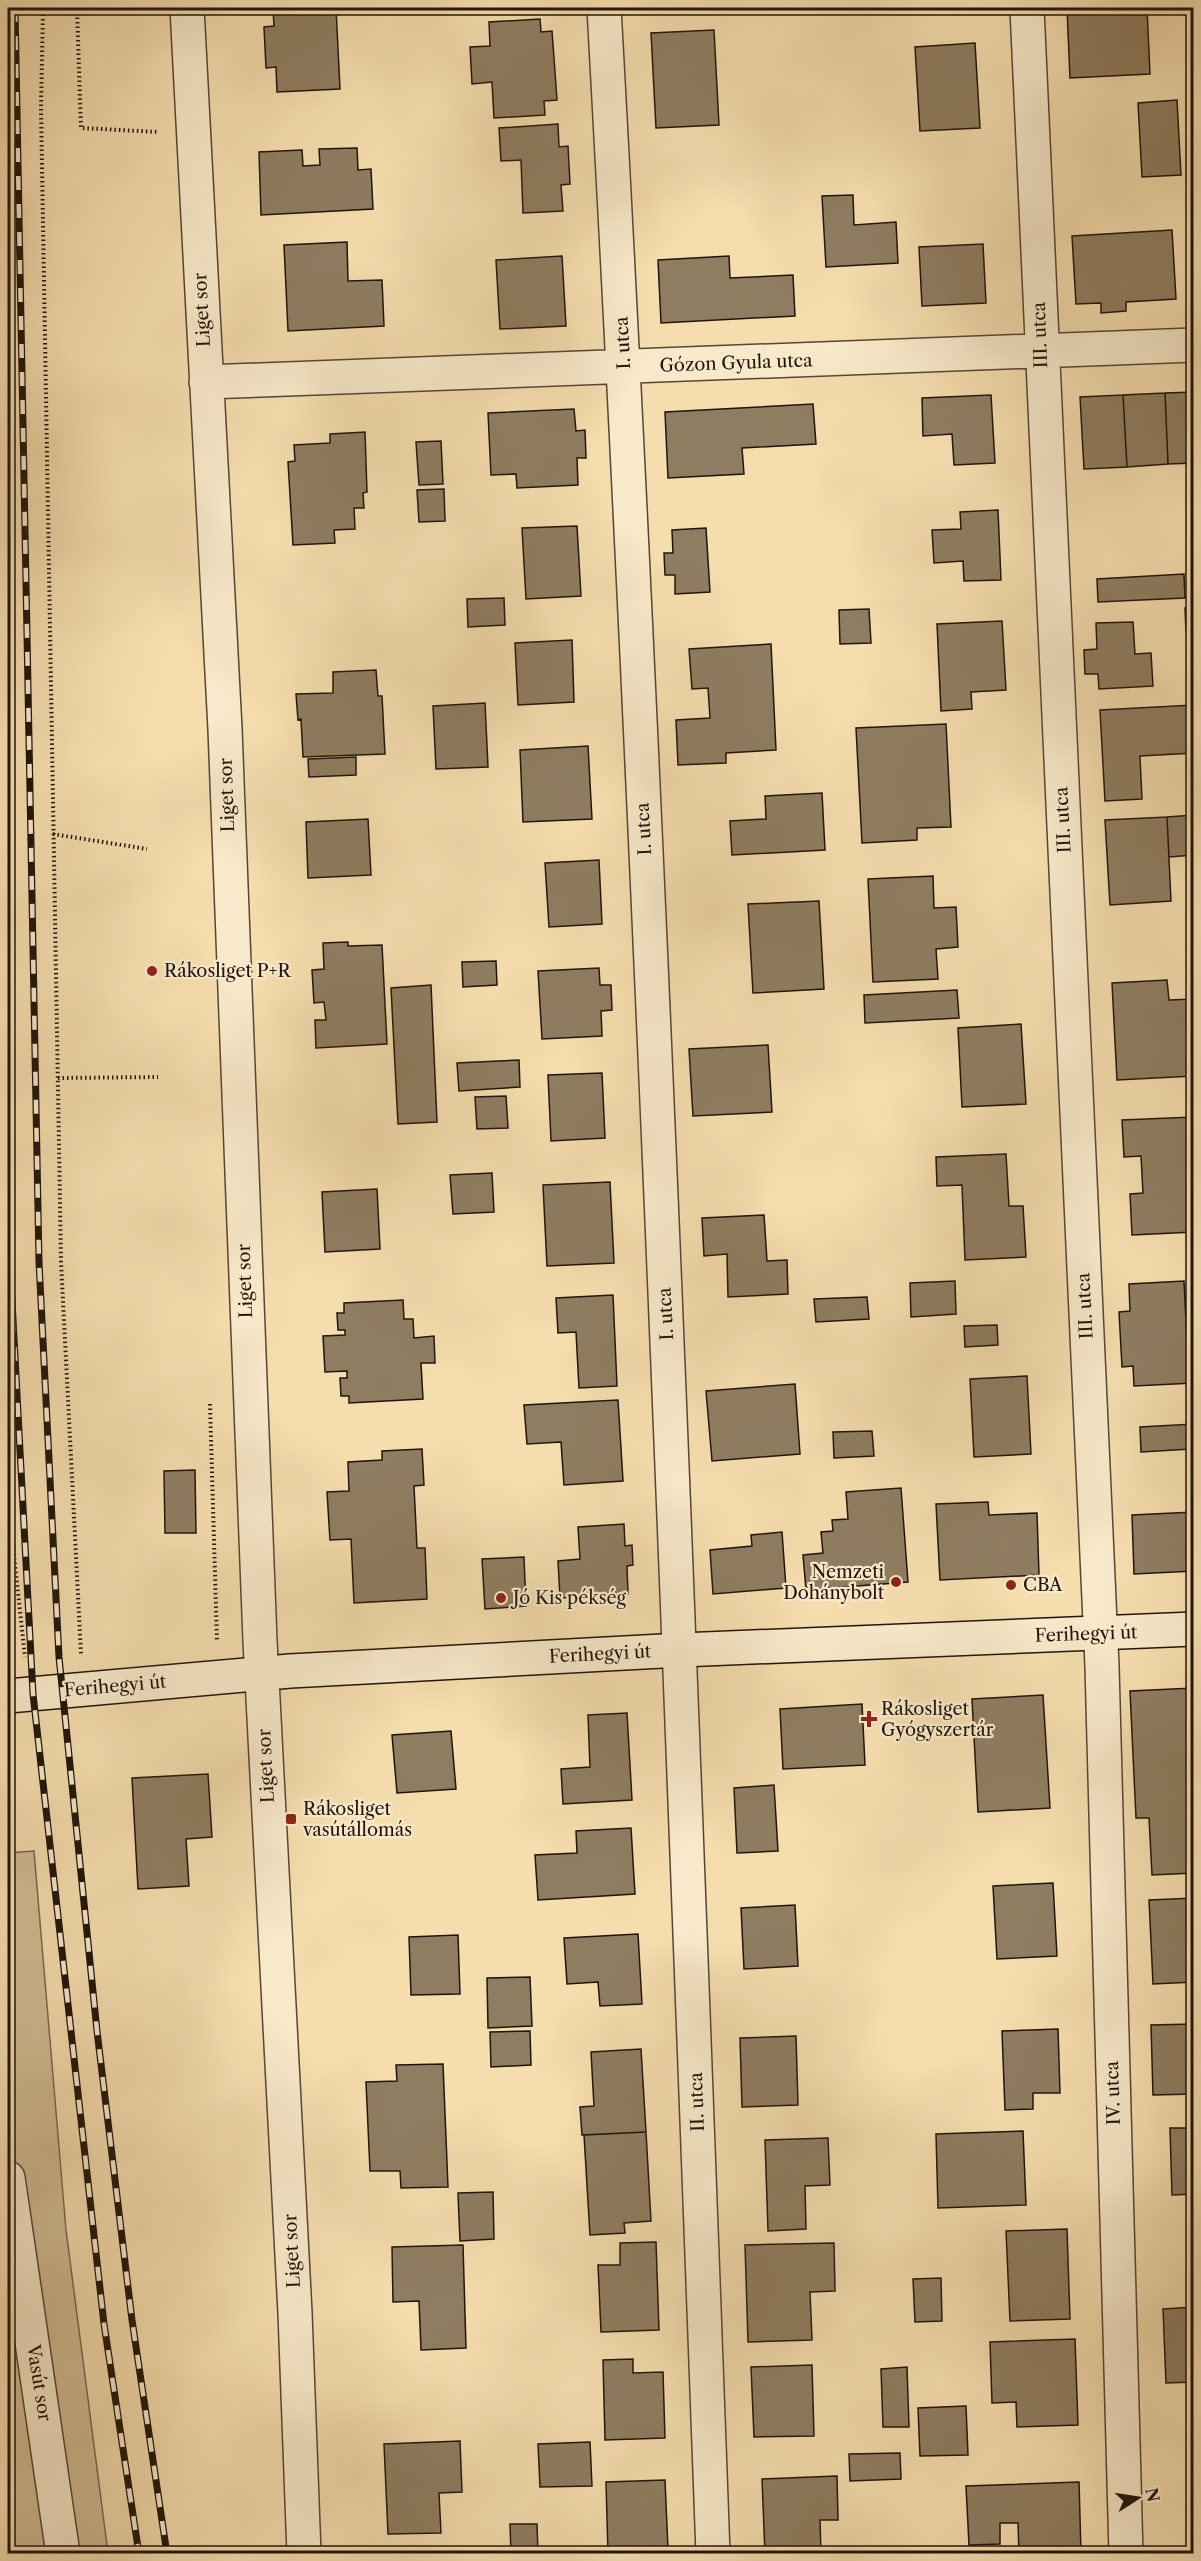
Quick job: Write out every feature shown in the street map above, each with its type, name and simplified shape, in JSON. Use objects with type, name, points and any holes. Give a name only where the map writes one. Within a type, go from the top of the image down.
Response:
[{"type":"street","name":"Liget sor","points":[[187,8],[225,729],[261,1673],[295,2313],[304,2553]]},
{"type":"street","name":"I. utca","points":[[604,8],[624,368],[681,1650]]},
{"type":"street","name":"III. utca","points":[[1027,8],[1100,1633]]},
{"type":"street","name":"Gózon Gyula utca","points":[[206,382],[1194,345]]},
{"type":"street","name":"Ferihegyi út","points":[[8,1696],[261,1673],[681,1650],[1194,1629]]},
{"type":"street","name":"IV. utca","points":[[1100,1633],[1126,2553]]},
{"type":"street","name":"II. utca","points":[[681,1650],[713,2553]]},
{"type":"street","name":"Vasút sor","points":[[8,2178],[63,2553]]},
{"type":"path","points":[[43,10],[41,108],[61,1262],[81,1655]]},
{"type":"path","points":[[8,11],[77,10],[81,128],[194,133]]},
{"type":"path","points":[[53,834],[147,849]]},
{"type":"path","points":[[58,1078],[158,1077]]},
{"type":"path","points":[[210,1404],[217,1643]]},
{"type":"path","points":[[8,1428],[14,1556],[25,1660]]},
{"type":"shaded area","points":[[34,1851],[66,2230],[108,2553],[8,2554],[8,1853]]},
{"type":"building","points":[[273,8],[336,8],[340,89],[277,92],[276,67],[266,68],[264,27],[274,26]]},
{"type":"building","points":[[1067,8],[1147,8],[1150,74],[1070,78]]},
{"type":"building","points":[[540,19],[541,32],[552,31],[557,100],[544,101],[545,115],[494,118],[492,82],[472,84],[470,47],[490,46],[489,22]]},
{"type":"building","points":[[714,30],[719,125],[656,128],[651,33]]},
{"type":"building","points":[[975,43],[980,128],[920,131],[915,47]]},
{"type":"building","points":[[1177,100],[1181,175],[1142,177],[1138,103]]},
{"type":"building","points":[[558,124],[559,147],[568,146],[570,184],[561,185],[563,211],[523,213],[521,160],[501,161],[499,128]]},
{"type":"building","points":[[357,148],[358,170],[371,169],[373,209],[261,215],[259,152],[302,150],[303,166],[320,165],[319,149]]},
{"type":"building","points":[[853,195],[854,225],[896,222],[898,263],[826,267],[822,196]]},
{"type":"building","points":[[1172,230],[1176,299],[1126,302],[1126,311],[1101,313],[1101,303],[1076,304],[1072,236]]},
{"type":"building","points":[[347,242],[348,281],[382,280],[384,326],[288,331],[284,245]]},
{"type":"building","points":[[983,244],[986,303],[922,306],[919,247]]},
{"type":"building","points":[[562,256],[566,326],[500,329],[496,260]]},
{"type":"building","points":[[729,256],[730,278],[793,275],[795,316],[661,323],[658,260]]},
{"type":"building","points":[[1194,392],[1194,463],[1168,464],[1165,393]]},
{"type":"building","points":[[1165,393],[1168,464],[1127,467],[1123,395]]},
{"type":"building","points":[[991,395],[995,463],[954,465],[952,434],[923,436],[922,398]]},
{"type":"building","points":[[1123,395],[1127,467],[1084,469],[1080,397]]},
{"type":"building","points":[[813,404],[816,444],[742,448],[744,474],[668,478],[665,412]]},
{"type":"building","points":[[574,409],[576,431],[585,430],[586,458],[577,458],[578,485],[517,488],[516,474],[491,475],[488,413]]},
{"type":"building","points":[[365,432],[367,492],[363,493],[364,508],[354,508],[355,529],[334,530],[335,543],[293,545],[288,462],[295,461],[294,445],[330,443],[330,434]]},
{"type":"building","points":[[441,441],[443,484],[419,485],[416,442]]},
{"type":"building","points":[[444,489],[445,521],[419,522],[417,490]]},
{"type":"building","points":[[998,510],[1001,580],[964,581],[963,561],[934,563],[932,530],[961,529],[960,512]]},
{"type":"building","points":[[577,526],[581,596],[526,599],[522,528]]},
{"type":"building","points":[[706,528],[710,592],[675,594],[675,575],[665,575],[664,553],[673,553],[672,530]]},
{"type":"building","points":[[1184,574],[1185,598],[1098,602],[1097,579]]},
{"type":"building","points":[[504,598],[505,625],[468,627],[467,599]]},
{"type":"building","points":[[1185,608],[1194,608],[1194,632],[1186,632]]},
{"type":"building","points":[[869,609],[871,643],[840,644],[839,610]]},
{"type":"building","points":[[1002,621],[1006,690],[971,692],[972,709],[941,711],[937,624]]},
{"type":"building","points":[[1133,622],[1135,654],[1151,653],[1153,686],[1099,689],[1098,674],[1085,674],[1084,650],[1097,649],[1096,623]]},
{"type":"building","points":[[572,640],[574,702],[518,705],[515,643]]},
{"type":"building","points":[[771,644],[776,750],[726,753],[726,763],[678,765],[676,720],[710,718],[708,688],[692,689],[689,649]]},
{"type":"building","points":[[376,670],[378,696],[382,696],[385,754],[303,757],[301,719],[298,720],[296,694],[333,693],[333,672]]},
{"type":"building","points":[[485,703],[488,767],[436,769],[433,706]]},
{"type":"building","points":[[1194,705],[1194,753],[1140,756],[1142,799],[1105,801],[1100,710]]},
{"type":"building","points":[[946,724],[951,827],[917,828],[917,840],[862,843],[856,728]]},
{"type":"building","points":[[588,746],[592,819],[523,822],[520,750]]},
{"type":"building","points":[[356,757],[356,775],[309,777],[308,759]]},
{"type":"building","points":[[822,793],[825,850],[732,855],[730,821],[766,819],[765,796]]},
{"type":"building","points":[[1194,815],[1194,855],[1169,857],[1167,817]]},
{"type":"building","points":[[1167,817],[1171,901],[1110,905],[1105,820]]},
{"type":"building","points":[[368,819],[371,875],[308,878],[306,822]]},
{"type":"building","points":[[599,860],[602,924],[549,927],[545,863]]},
{"type":"building","points":[[933,876],[934,908],[956,907],[958,947],[936,949],[938,979],[873,982],[868,879]]},
{"type":"building","points":[[819,901],[824,989],[753,993],[748,904]]},
{"type":"building","points":[[348,942],[348,946],[382,945],[387,1044],[316,1048],[315,1020],[326,1020],[324,1002],[314,1003],[312,970],[324,969],[323,943]]},
{"type":"building","points":[[496,961],[497,985],[463,987],[462,962]]},
{"type":"building","points":[[599,968],[600,985],[611,985],[612,1010],[601,1011],[602,1036],[542,1039],[538,971]]},
{"type":"building","points":[[1167,980],[1169,1000],[1194,999],[1194,1076],[1117,1080],[1112,983]]},
{"type":"building","points":[[431,985],[437,1122],[398,1124],[391,988]]},
{"type":"building","points":[[957,990],[959,1018],[865,1023],[864,995]]},
{"type":"building","points":[[1021,1024],[1026,1104],[962,1107],[958,1028]]},
{"type":"building","points":[[768,1045],[772,1112],[693,1116],[689,1049]]},
{"type":"building","points":[[519,1060],[520,1087],[459,1091],[457,1063]]},
{"type":"building","points":[[602,1073],[605,1138],[551,1141],[548,1075]]},
{"type":"building","points":[[506,1096],[508,1128],[477,1129],[475,1097]]},
{"type":"building","points":[[1194,1117],[1194,1232],[1132,1235],[1130,1194],[1143,1193],[1141,1156],[1124,1157],[1122,1120]]},
{"type":"building","points":[[1006,1154],[1009,1206],[1023,1206],[1026,1257],[965,1260],[962,1185],[937,1186],[936,1157]]},
{"type":"building","points":[[492,1173],[494,1212],[453,1214],[450,1175]]},
{"type":"building","points":[[610,1182],[614,1263],[547,1266],[543,1185]]},
{"type":"building","points":[[377,1189],[380,1249],[325,1252],[322,1192]]},
{"type":"building","points":[[764,1215],[767,1261],[787,1260],[788,1294],[728,1297],[727,1254],[704,1256],[702,1218]]},
{"type":"building","points":[[955,1281],[956,1314],[911,1317],[910,1283]]},
{"type":"building","points":[[1184,1281],[1187,1342],[1194,1342],[1194,1383],[1134,1386],[1133,1366],[1122,1367],[1119,1312],[1130,1311],[1129,1284]]},
{"type":"building","points":[[613,1295],[617,1386],[579,1388],[576,1332],[558,1333],[556,1298]]},
{"type":"building","points":[[867,1297],[869,1319],[816,1322],[814,1299]]},
{"type":"building","points":[[403,1300],[404,1319],[413,1319],[414,1338],[434,1336],[435,1363],[421,1363],[423,1399],[349,1403],[349,1396],[341,1396],[340,1378],[347,1378],[347,1371],[325,1372],[323,1336],[345,1335],[345,1330],[338,1330],[337,1313],[344,1313],[344,1303]]},
{"type":"building","points":[[997,1325],[998,1345],[965,1347],[964,1326]]},
{"type":"building","points":[[1027,1376],[1031,1454],[974,1457],[970,1379]]},
{"type":"building","points":[[795,1384],[800,1454],[712,1461],[706,1391]]},
{"type":"building","points":[[618,1400],[623,1481],[564,1485],[561,1442],[527,1444],[524,1405]]},
{"type":"building","points":[[1194,1424],[1191,1449],[1141,1452],[1140,1427]]},
{"type":"building","points":[[872,1431],[874,1456],[834,1458],[833,1432]]},
{"type":"building","points":[[422,1449],[424,1485],[414,1486],[417,1548],[425,1548],[427,1599],[354,1603],[351,1539],[330,1540],[327,1492],[349,1491],[348,1462],[382,1460],[382,1451]]},
{"type":"building","points":[[195,1470],[196,1533],[165,1533],[164,1471]]},
{"type":"building","points":[[901,1488],[908,1582],[806,1590],[803,1555],[823,1553],[821,1532],[833,1531],[832,1520],[848,1519],[846,1492]]},
{"type":"building","points":[[988,1502],[989,1515],[1037,1513],[1039,1575],[940,1580],[936,1504]]},
{"type":"building","points":[[1194,1512],[1194,1571],[1134,1574],[1132,1515]]},
{"type":"building","points":[[624,1524],[625,1546],[632,1545],[633,1565],[627,1566],[628,1594],[560,1598],[558,1561],[580,1559],[578,1527]]},
{"type":"building","points":[[782,1532],[786,1588],[713,1594],[710,1550],[752,1546],[751,1535]]},
{"type":"building","points":[[524,1557],[526,1606],[485,1609],[482,1559]]},
{"type":"building","points":[[1194,1688],[1194,1873],[1152,1875],[1149,1818],[1136,1818],[1130,1691]]},
{"type":"building","points":[[1043,1695],[1050,1808],[978,1812],[972,1699]]},
{"type":"building","points":[[862,1704],[865,1765],[783,1769],[780,1709]]},
{"type":"building","points":[[627,1713],[632,1800],[563,1804],[561,1769],[590,1767],[588,1715]]},
{"type":"building","points":[[451,1731],[456,1789],[397,1793],[392,1735]]},
{"type":"building","points":[[208,1774],[212,1837],[186,1839],[189,1886],[138,1889],[132,1778]]},
{"type":"building","points":[[774,1785],[778,1851],[737,1853],[734,1788]]},
{"type":"building","points":[[631,1828],[635,1894],[538,1900],[535,1855],[577,1853],[576,1831]]},
{"type":"building","points":[[1053,1883],[1057,1956],[997,1959],[993,1886]]},
{"type":"building","points":[[1194,1898],[1194,1982],[1153,1984],[1149,1900]]},
{"type":"building","points":[[795,1905],[798,1966],[744,1969],[741,1908]]},
{"type":"building","points":[[638,1934],[642,2004],[600,2006],[598,1982],[567,1984],[564,1938]]},
{"type":"building","points":[[458,1935],[460,1994],[411,1995],[409,1937]]},
{"type":"building","points":[[530,1977],[532,2026],[488,2028],[487,1978]]},
{"type":"building","points":[[1194,2024],[1194,2094],[1153,2095],[1151,2025]]},
{"type":"building","points":[[1058,2029],[1060,2093],[1033,2093],[1033,2109],[1005,2110],[1002,2031]]},
{"type":"building","points":[[530,2031],[531,2065],[491,2067],[490,2032]]},
{"type":"building","points":[[796,2036],[798,2105],[742,2107],[740,2038]]},
{"type":"building","points":[[641,2049],[646,2132],[582,2135],[580,2107],[594,2106],[591,2052]]},
{"type":"building","points":[[443,2064],[448,2187],[401,2188],[400,2171],[370,2171],[366,2082],[397,2081],[396,2065]]},
{"type":"building","points":[[1170,2128],[1194,2128],[1194,2194],[1172,2195]]},
{"type":"building","points":[[1023,2131],[1026,2205],[938,2208],[936,2134]]},
{"type":"building","points":[[646,2132],[651,2221],[624,2223],[625,2233],[590,2235],[584,2135]]},
{"type":"building","points":[[828,2138],[830,2185],[805,2186],[806,2229],[768,2231],[765,2140]]},
{"type":"building","points":[[493,2192],[494,2239],[460,2241],[458,2193]]},
{"type":"building","points":[[1067,2229],[1070,2319],[1010,2321],[1006,2231]]},
{"type":"building","points":[[656,2242],[659,2330],[601,2332],[598,2265],[620,2265],[620,2243]]},
{"type":"building","points":[[834,2243],[835,2291],[810,2292],[812,2340],[748,2342],[745,2245]]},
{"type":"building","points":[[463,2245],[466,2348],[421,2350],[419,2301],[393,2302],[392,2247]]},
{"type":"building","points":[[941,2278],[942,2321],[915,2322],[913,2279]]},
{"type":"building","points":[[1194,2307],[1194,2382],[1166,2383],[1163,2309]]},
{"type":"building","points":[[1075,2339],[1078,2425],[1017,2427],[1016,2402],[992,2403],[990,2342]]},
{"type":"building","points":[[633,2359],[633,2373],[663,2372],[665,2438],[605,2440],[603,2360]]},
{"type":"building","points":[[812,2365],[814,2436],[754,2437],[751,2367]]},
{"type":"building","points":[[907,2367],[909,2427],[883,2427],[881,2369]]},
{"type":"building","points":[[966,2406],[968,2455],[920,2456],[918,2408]]},
{"type":"building","points":[[460,2441],[462,2492],[439,2493],[441,2533],[388,2534],[384,2444]]},
{"type":"building","points":[[590,2442],[592,2486],[540,2487],[538,2444]]},
{"type":"building","points":[[900,2453],[901,2479],[850,2481],[849,2454]]},
{"type":"building","points":[[837,2476],[838,2520],[820,2520],[821,2554],[765,2554],[762,2479]]},
{"type":"building","points":[[665,2480],[668,2550],[654,2551],[654,2554],[608,2554],[606,2482]]},
{"type":"building","points":[[1079,2482],[1081,2553],[1019,2554],[1018,2523],[1000,2523],[1000,2544],[969,2545],[966,2486]]},
{"type":"building","points":[[510,2524],[537,2524],[538,2554],[511,2554]]},
{"type":"railway","points":[[15,8],[39,1262],[59,1657],[97,2031],[132,2320],[167,2554]]},
{"type":"railway","points":[[8,1151],[10,1263],[33,1694],[104,2324],[139,2554]]},
{"type":"place","name":"Rákosliget P+R","points":[[152,971]]},
{"type":"place","name":"Nemzeti Dohánybolt","points":[[896,1582]]},
{"type":"place","name":"CBA","points":[[1011,1585]]},
{"type":"place","name":"Jó Kis pékség","points":[[501,1598]]},
{"type":"place","name":"Rákosliget Gyógyszertár","points":[[869,1719]]},
{"type":"place","name":"Rákosliget vasútállomás","points":[[291,1819]]}]
